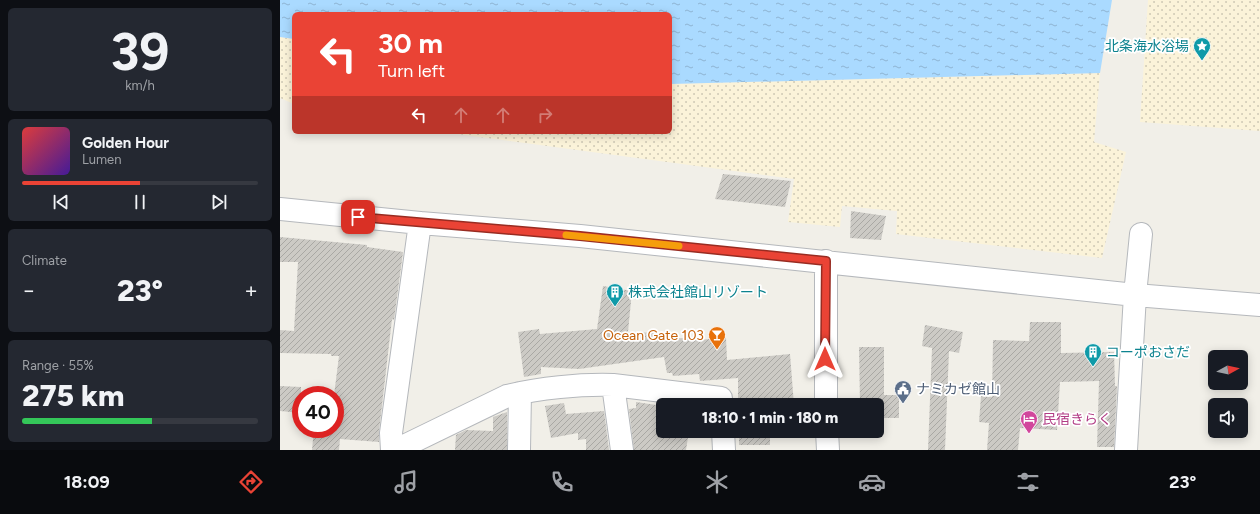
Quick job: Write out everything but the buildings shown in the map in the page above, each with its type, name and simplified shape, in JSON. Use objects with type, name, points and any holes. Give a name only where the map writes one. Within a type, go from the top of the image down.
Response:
[{"type":"street","points":[[280,209],[420,223],[580,236],[1135,295],[1260,305]]},
{"type":"street","points":[[392,450],[391,433],[420,223]]},
{"type":"street","points":[[1126,450],[1135,295],[1141,234]]},
{"type":"street","points":[[826,261],[826,398]]},
{"type":"street","points":[[396,450],[506,396],[520,393],[596,384],[721,398]]},
{"type":"street","points":[[613,385],[622,450]]},
{"type":"street","points":[[519,450],[520,393]]},
{"type":"street","points":[[723,438],[724,450]]},
{"type":"street","points":[[828,438],[828,450]]},
{"type":"sand","name":"北条海水浴場","points":[[1148,0],[1260,0],[1260,131],[1140,122]]},
{"type":"sand","points":[[280,37],[292,39],[292,103],[280,98]]},
{"type":"sand","points":[[1100,73],[1094,142],[1126,152],[1102,258],[896,234],[897,211],[842,206],[840,227],[788,222],[794,179],[457,134],[672,134],[672,84]]},
{"type":"water","points":[[280,0],[1112,0],[1100,73],[672,84],[672,12],[292,12],[292,39],[280,37]]},
{"type":"slow traffic","points":[[566,235],[679,246]]},
{"type":"place","name":"北条海水浴場","points":[[1202,61]]},
{"type":"place","name":"株式会社館山リゾート","points":[[615,307]]},
{"type":"place","name":"Ocean Gate 103","points":[[717,350]]},
{"type":"place","name":"コーポおさだ","points":[[1093,367]]},
{"type":"place","name":"ナミカゼ館山","points":[[903,404]]},
{"type":"place","name":"民宿きらく","points":[[1029,434]]},
{"type":"route","points":[[358,217],[580,236],[826,261],[825,359]]}]
